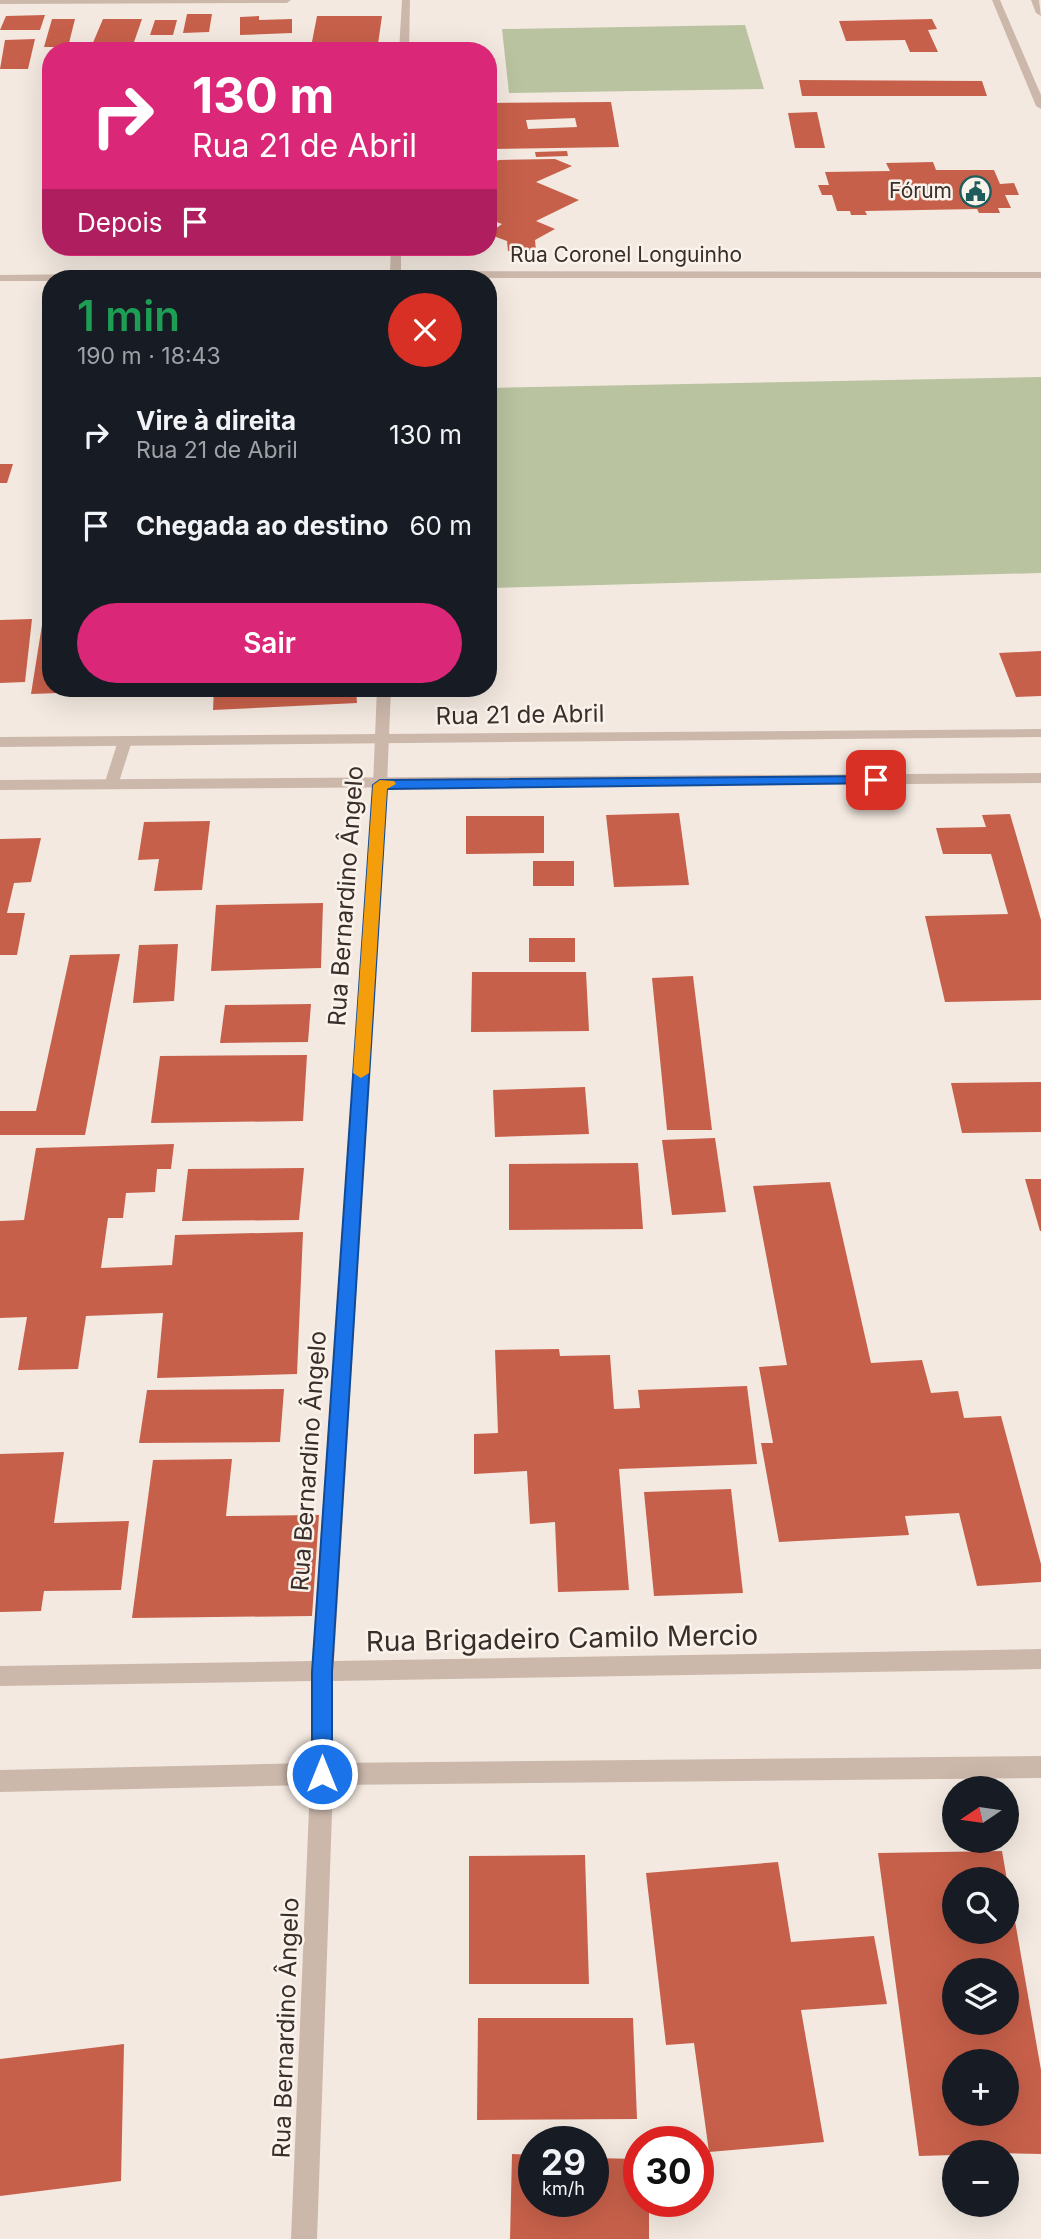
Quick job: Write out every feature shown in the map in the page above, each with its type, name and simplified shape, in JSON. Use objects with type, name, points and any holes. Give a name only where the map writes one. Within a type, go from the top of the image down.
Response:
[{"type":"street","points":[[0,1],[287,0]]},
{"type":"street","points":[[404,42],[406,0]]},
{"type":"street","points":[[996,0],[1041,106]]},
{"type":"street","points":[[1035,0],[1041,13]]},
{"type":"street","name":"Rua Coronel Longuinho","points":[[497,276],[1041,275]]},
{"type":"street","name":"Rua Coronel Longuinho","points":[[0,278],[42,278]]},
{"type":"street","name":"Rua Bernardino Ângelo","points":[[304,2239],[322,1774],[322,1672],[384,697]]},
{"type":"street","name":"Rua 21 de Abril","points":[[0,743],[1041,733]]},
{"type":"street","points":[[111,785],[125,741]]},
{"type":"street","points":[[0,785],[380,785],[1041,778]]},
{"type":"street","name":"Rua Brigadeiro Camilo Mercio","points":[[0,1676],[1041,1659]]},
{"type":"street","points":[[0,1781],[322,1774],[1041,1767]]},
{"type":"green space","points":[[745,25],[764,89],[509,93],[502,29]]},
{"type":"green space","points":[[1041,377],[1041,573],[497,588],[497,388]]},
{"type":"building","points":[[187,14],[212,14],[209,32],[183,33]]},
{"type":"building","points":[[45,15],[40,30],[0,30],[6,16]]},
{"type":"building","points":[[259,16],[259,20],[292,19],[292,33],[240,35],[240,17]]},
{"type":"building","points":[[317,16],[382,16],[378,42],[312,42]]},
{"type":"building","points":[[52,19],[75,19],[69,42],[45,42]]},
{"type":"building","points":[[103,19],[142,19],[134,42],[93,42]]},
{"type":"building","points":[[932,19],[937,29],[928,30],[938,52],[910,52],[905,40],[846,41],[839,21]]},
{"type":"building","points":[[155,20],[177,20],[173,35],[150,35]]},
{"type":"building","points":[[35,39],[28,69],[0,69],[5,40]]},
{"type":"building","points":[[799,80],[982,81],[987,96],[802,96]]},
{"type":"building","points":[[611,102],[619,147],[497,149],[497,103]],"holes":[[[575,118],[577,127],[528,129],[526,120]]]},
{"type":"building","points":[[817,112],[825,148],[795,148],[788,113]]},
{"type":"building","points":[[567,151],[568,156],[536,157],[535,152]]},
{"type":"building","points":[[555,159],[572,166],[536,182],[579,200],[536,221],[555,229],[535,240],[536,251],[508,251],[507,241],[497,237],[497,228],[502,224],[497,222],[499,160]]},
{"type":"building","points":[[933,162],[936,170],[994,170],[1000,184],[1014,183],[1019,195],[1005,195],[1011,208],[998,208],[1000,213],[979,213],[977,209],[865,211],[867,215],[851,215],[850,211],[837,211],[832,195],[822,195],[818,185],[829,185],[825,172],[890,171],[886,163]]},
{"type":"building","points":[[0,464],[13,464],[7,483],[0,483]]},
{"type":"building","points":[[32,619],[25,682],[0,683],[0,620]]},
{"type":"building","points":[[42,625],[42,694],[31,694]]},
{"type":"building","points":[[1041,651],[1041,696],[1016,697],[999,653]]},
{"type":"building","points":[[214,697],[357,697],[357,703],[213,710]]},
{"type":"building","points":[[679,813],[689,885],[614,887],[606,815]]},
{"type":"building","points":[[1010,814],[1041,920],[1041,1000],[945,1002],[925,916],[1008,914],[991,854],[943,854],[936,828],[986,827],[982,815]]},
{"type":"building","points":[[466,816],[544,816],[544,853],[466,854]]},
{"type":"building","points":[[210,821],[202,890],[154,891],[159,859],[138,860],[144,822]]},
{"type":"building","points":[[41,838],[31,882],[14,883],[7,913],[25,913],[17,955],[0,955],[0,839]]},
{"type":"building","points":[[533,861],[574,861],[574,886],[533,886]]},
{"type":"building","points":[[323,903],[321,968],[211,971],[216,905]]},
{"type":"building","points":[[529,938],[575,938],[575,962],[529,962]]},
{"type":"building","points":[[178,944],[174,1001],[133,1003],[139,945]]},
{"type":"building","points":[[120,954],[85,1135],[0,1135],[0,1111],[36,1111],[70,955]]},
{"type":"building","points":[[472,972],[586,972],[589,1031],[471,1032]]},
{"type":"building","points":[[693,976],[712,1130],[667,1130],[652,978]]},
{"type":"building","points":[[311,1004],[308,1042],[220,1043],[225,1005]]},
{"type":"building","points":[[307,1055],[303,1121],[151,1123],[160,1056]]},
{"type":"building","points":[[1041,1082],[1041,1132],[962,1133],[951,1083]]},
{"type":"building","points":[[585,1087],[589,1134],[495,1137],[493,1090]]},
{"type":"building","points":[[715,1138],[726,1212],[672,1215],[662,1140]]},
{"type":"building","points":[[174,1144],[171,1169],[157,1169],[155,1192],[126,1193],[123,1218],[108,1218],[101,1268],[172,1265],[175,1235],[303,1232],[297,1374],[157,1378],[163,1313],[86,1316],[78,1369],[18,1370],[27,1317],[0,1318],[0,1221],[24,1220],[36,1148]]},
{"type":"building","points":[[638,1163],[643,1229],[509,1230],[509,1164]]},
{"type":"building","points":[[304,1168],[299,1220],[182,1221],[188,1169]]},
{"type":"building","points":[[1025,1179],[1041,1179],[1041,1231],[1040,1231]]},
{"type":"building","points":[[830,1182],[871,1363],[922,1360],[931,1393],[958,1391],[964,1418],[1001,1416],[1041,1564],[1041,1582],[977,1586],[959,1513],[905,1516],[909,1535],[779,1542],[761,1443],[773,1443],[759,1367],[787,1365],[753,1186]]},
{"type":"building","points":[[559,1349],[560,1356],[610,1355],[614,1409],[640,1408],[638,1390],[747,1386],[757,1464],[619,1469],[629,1590],[558,1592],[555,1522],[530,1524],[527,1471],[474,1474],[474,1434],[498,1433],[495,1350]]},
{"type":"building","points":[[284,1389],[280,1442],[139,1443],[147,1390]]},
{"type":"building","points":[[64,1452],[54,1523],[129,1521],[121,1590],[44,1591],[41,1611],[0,1612],[0,1454]]},
{"type":"building","points":[[232,1459],[226,1516],[319,1515],[312,1616],[132,1618],[153,1460]]},
{"type":"building","points":[[731,1489],[743,1593],[654,1596],[644,1492]]},
{"type":"building","points":[[878,1853],[1002,1853],[1005,1867],[942,1867],[942,1944],[1019,1944],[1041,2070],[1041,2154],[1019,2153],[1019,2140],[942,2140],[942,2155],[919,2156]]},
{"type":"building","points":[[585,1855],[589,1984],[469,1984],[469,1856]]},
{"type":"building","points":[[778,1862],[791,1942],[874,1936],[887,2004],[801,2010],[824,2142],[714,2152],[714,2126],[705,2126],[694,2043],[666,2045],[646,1873]]},
{"type":"building","points":[[478,2018],[633,2018],[637,2119],[477,2120]]},
{"type":"building","points":[[124,2044],[121,2181],[0,2196],[0,2059]]},
{"type":"building","points":[[512,2154],[518,2154],[518,2217],[609,2217],[609,2158],[623,2159],[623,2217],[649,2217],[649,2239],[510,2239]]},
{"type":"slow traffic","points":[[361,1073],[380,785],[389,784]]},
{"type":"place","name":"Fórum","points":[[975,191]]},
{"type":"route","points":[[322,1774],[322,1672],[380,785],[876,780]]}]
